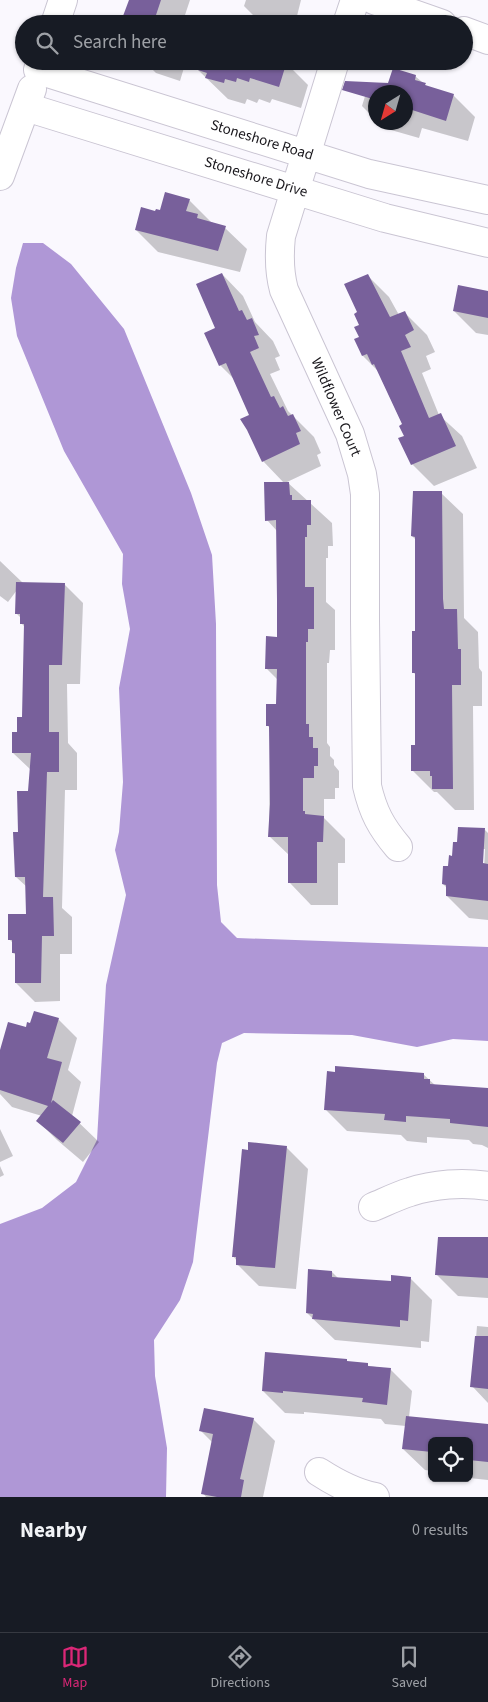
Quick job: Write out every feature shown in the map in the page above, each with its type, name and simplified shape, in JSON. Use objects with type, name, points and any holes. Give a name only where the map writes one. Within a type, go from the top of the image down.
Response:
[{"type":"street","points":[[58,15],[63,0]]},
{"type":"street","points":[[350,15],[354,0]]},
{"type":"street","points":[[374,0],[416,15]]},
{"type":"street","points":[[473,34],[488,40]]},
{"type":"street","points":[[0,176],[39,70]]},
{"type":"street","name":"Stoneshore Road","points":[[52,70],[369,174],[488,200]]},
{"type":"street","name":"Wildflower Court","points":[[332,70],[281,236],[279,254],[284,290],[350,434],[362,474],[365,494],[364,620],[367,786],[372,808],[383,830],[398,848]]},
{"type":"street","name":"Stoneshore Drive","points":[[26,106],[385,218],[488,243]]},
{"type":"street","points":[[373,1207],[410,1192],[442,1185],[475,1184],[488,1186]]},
{"type":"street","points":[[319,1472],[365,1495],[375,1497]]},
{"type":"shaded area","points":[[23,243],[43,243],[71,264],[124,329],[191,493],[212,555],[216,624],[217,885],[221,922],[237,938],[488,947],[488,1041],[453,1039],[417,1047],[352,1035],[244,1033],[222,1043],[217,1063],[193,1262],[180,1300],[154,1340],[155,1376],[167,1448],[166,1497],[0,1497],[0,1224],[42,1208],[76,1182],[97,1140],[106,985],[126,895],[115,850],[119,832],[123,782],[119,688],[130,629],[122,584],[123,554],[64,451],[17,336],[11,298],[16,268]]},
{"type":"building","points":[[129,0],[161,0],[156,15],[123,15]]},
{"type":"building","points":[[198,70],[284,70],[279,87],[250,78],[249,82],[237,78],[236,82],[225,79],[224,83],[205,78],[207,73]]},
{"type":"building","points":[[392,70],[400,70],[416,75],[415,80],[426,83],[425,85],[454,94],[446,121],[413,110],[413,85],[368,85],[368,98],[342,90],[345,81],[388,83]]},
{"type":"building","points":[[165,192],[190,199],[186,211],[198,214],[197,218],[226,226],[218,251],[135,230],[141,207],[155,211],[156,209],[160,210]]},
{"type":"building","points":[[222,273],[239,311],[242,310],[247,320],[252,318],[259,335],[254,336],[259,348],[250,352],[271,397],[274,396],[280,408],[283,406],[288,416],[293,414],[301,431],[296,433],[300,444],[262,462],[240,419],[249,415],[226,363],[219,366],[204,333],[215,328],[196,284]]},
{"type":"building","points":[[368,274],[390,317],[405,311],[414,330],[405,335],[411,347],[401,351],[429,418],[441,413],[456,446],[411,465],[398,438],[404,436],[399,426],[402,424],[374,364],[372,365],[367,354],[362,356],[354,339],[359,337],[354,327],[359,325],[354,314],[357,312],[344,284]]},
{"type":"building","points":[[458,285],[488,291],[488,318],[453,311]]},
{"type":"building","points":[[264,482],[289,482],[292,500],[311,500],[311,525],[307,525],[307,537],[305,537],[305,587],[314,587],[314,629],[308,629],[308,642],[306,642],[306,724],[309,724],[309,737],[313,737],[313,748],[318,748],[318,766],[314,766],[314,778],[303,778],[303,811],[305,811],[305,814],[324,816],[323,842],[317,842],[317,883],[288,883],[288,837],[268,837],[270,804],[269,726],[266,726],[266,704],[276,704],[277,669],[265,669],[266,636],[277,637],[277,600],[276,520],[265,521]]},
{"type":"building","points":[[413,491],[442,491],[444,609],[457,609],[458,649],[461,649],[461,685],[452,685],[453,789],[432,789],[430,771],[411,771],[411,745],[415,745],[415,673],[412,673],[412,631],[415,631],[415,537],[411,536]]},
{"type":"building","points":[[16,582],[65,583],[62,665],[49,665],[49,732],[59,732],[59,772],[47,772],[43,897],[53,897],[54,936],[42,936],[41,983],[15,983],[15,953],[12,953],[12,940],[8,940],[8,914],[26,914],[25,877],[15,877],[13,832],[18,832],[17,791],[28,791],[31,753],[12,753],[12,732],[17,732],[17,717],[22,717],[24,624],[20,624],[20,614],[15,614]]},
{"type":"building","points":[[458,827],[485,828],[483,863],[488,864],[488,901],[446,896],[446,885],[442,884],[443,866],[448,866],[449,855],[452,856],[453,842],[457,842]]},
{"type":"building","points":[[34,1011],[59,1018],[47,1058],[62,1062],[51,1103],[53,1100],[81,1122],[63,1143],[36,1121],[48,1106],[0,1090],[0,1050],[8,1022],[26,1027],[27,1022],[30,1023]]},
{"type":"building","points":[[335,1066],[424,1073],[424,1079],[430,1079],[430,1084],[488,1088],[488,1127],[450,1123],[450,1119],[406,1116],[406,1122],[384,1120],[385,1114],[324,1110],[327,1071],[335,1072]]},
{"type":"building","points":[[248,1142],[287,1146],[275,1268],[236,1265],[236,1257],[232,1257],[242,1149],[248,1150]]},
{"type":"building","points":[[438,1237],[488,1237],[488,1278],[435,1275]]},
{"type":"building","points":[[308,1269],[332,1271],[332,1277],[391,1281],[391,1275],[411,1277],[408,1321],[400,1320],[400,1327],[312,1319],[313,1314],[306,1313]]},
{"type":"building","points":[[475,1336],[488,1336],[488,1389],[470,1387]]},
{"type":"building","points":[[265,1352],[347,1359],[347,1361],[368,1363],[368,1366],[391,1368],[387,1405],[362,1402],[363,1398],[262,1391]]},
{"type":"building","points":[[204,1408],[254,1418],[240,1479],[244,1480],[241,1497],[217,1497],[201,1494],[213,1434],[199,1431]]},
{"type":"building","points":[[406,1416],[488,1424],[488,1462],[473,1460],[473,1437],[428,1437],[428,1452],[402,1449]]}]
